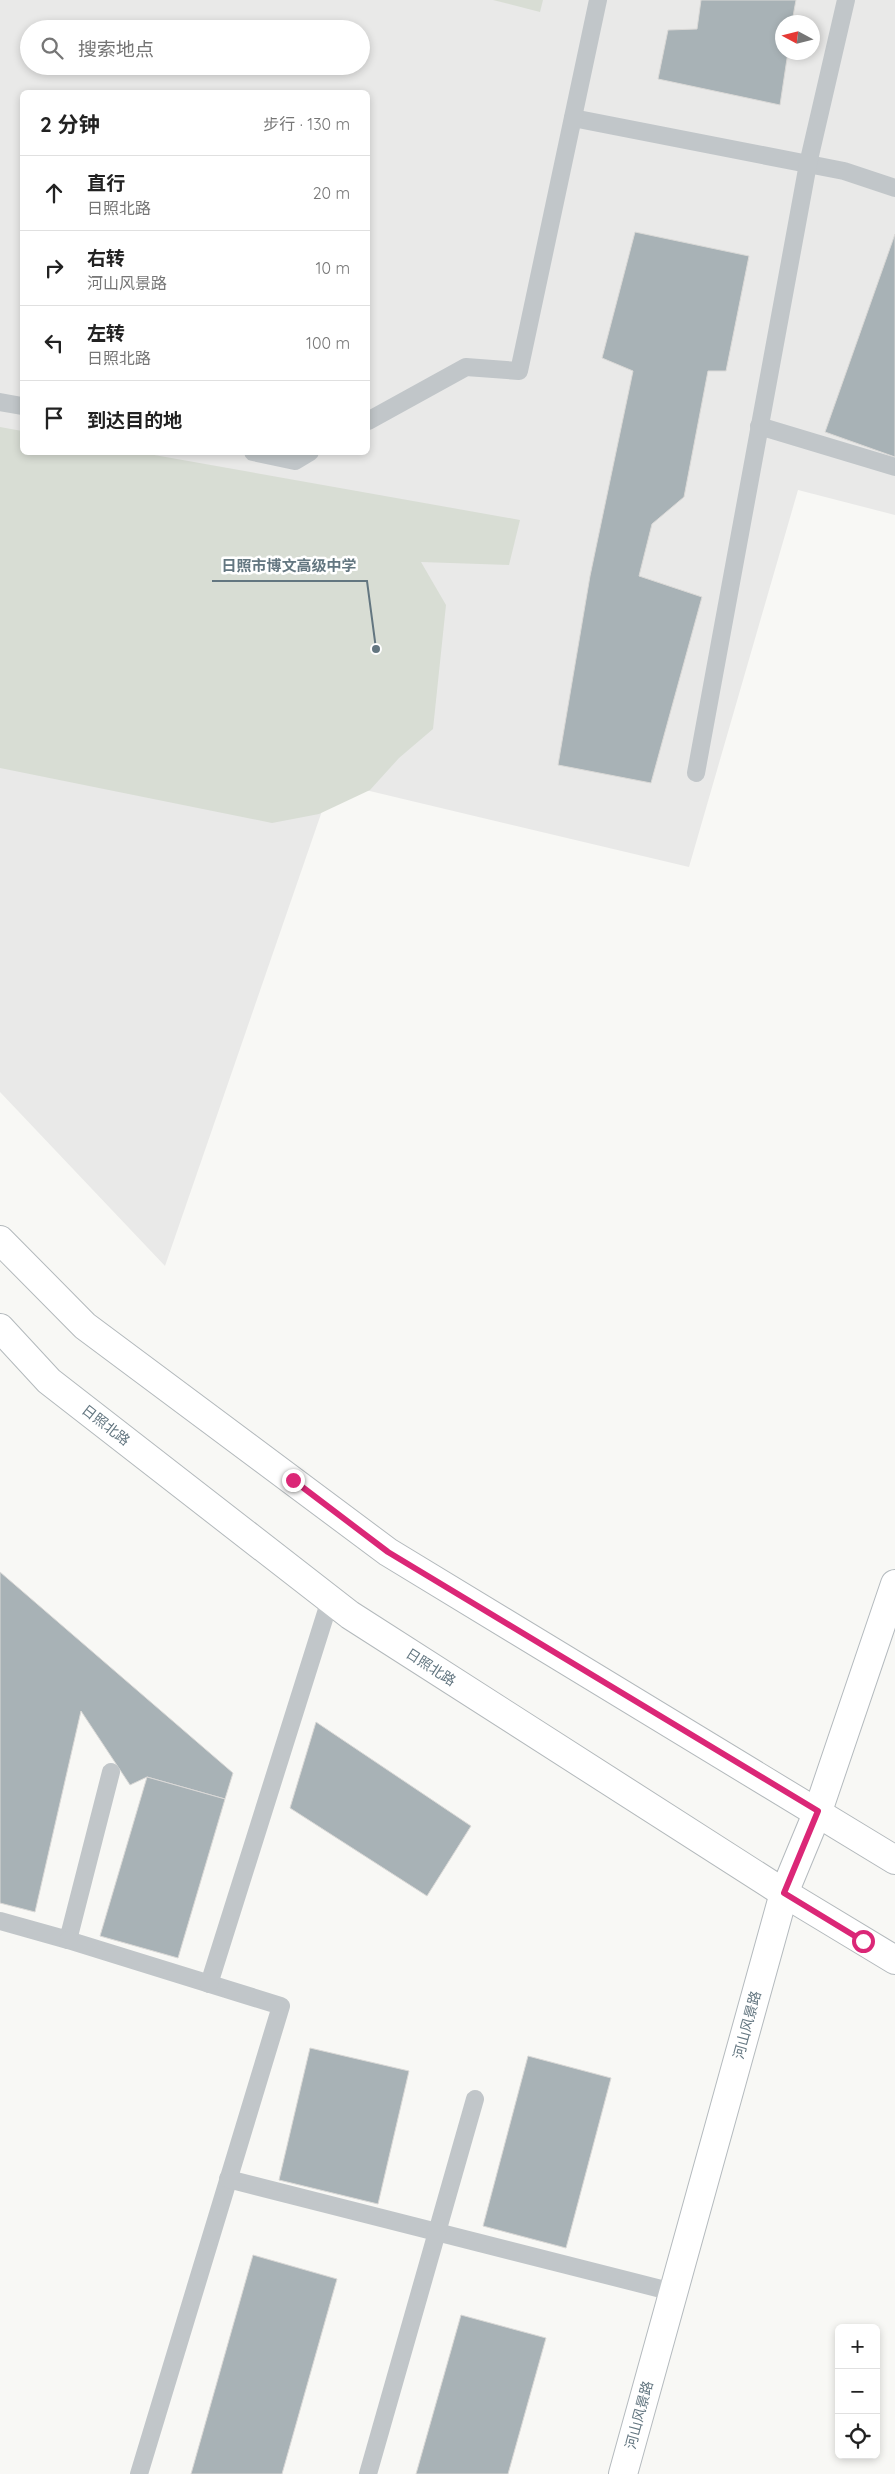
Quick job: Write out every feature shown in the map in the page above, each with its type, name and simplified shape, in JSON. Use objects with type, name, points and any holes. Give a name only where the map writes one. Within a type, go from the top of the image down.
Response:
[{"type":"main road","points":[[0,1240],[85,1326],[388,1552],[818,1811],[895,1860]]},
{"type":"main road","name":"日照北路","points":[[0,1328],[48,1381],[350,1615],[784,1893],[895,1960]]},
{"type":"main road","name":"河山风景路","points":[[623,2474],[784,1893],[818,1811],[895,1584]]},
{"type":"lane","points":[[370,420],[466,367],[519,371],[598,0]]},
{"type":"lane","points":[[696,773],[808,164],[846,0]]},
{"type":"lane","points":[[573,118],[844,171],[895,188]]},
{"type":"lane","points":[[0,402],[20,406]]},
{"type":"lane","points":[[760,426],[895,467]]},
{"type":"lane","points":[[267,455],[295,461],[305,455]]},
{"type":"lane","points":[[209,1984],[330,1600]]},
{"type":"lane","points":[[68,1940],[110,1772]]},
{"type":"lane","points":[[0,1921],[68,1940],[281,2006],[139,2474]]},
{"type":"lane","points":[[368,2474],[475,2099]]},
{"type":"lane","points":[[228,2179],[673,2292]]},
{"type":"shaded area","points":[[0,0],[895,0],[895,515],[798,490],[689,867],[332,782],[165,1266],[0,1092]]},
{"type":"shaded area","points":[[493,0],[543,0],[540,12]]},
{"type":"shaded area","points":[[0,427],[20,431],[20,455],[154,455],[520,520],[509,565],[421,562],[446,605],[433,729],[399,758],[370,790],[319,814],[272,823],[0,768]]},
{"type":"building","points":[[701,0],[796,0],[793,15],[775,15],[775,60],[787,60],[780,105],[658,79],[668,30],[697,29]]},
{"type":"building","points":[[635,232],[749,256],[726,371],[708,371],[684,497],[652,524],[639,576],[702,597],[651,783],[558,765],[590,576],[633,371],[602,358]]},
{"type":"building","points":[[895,234],[895,457],[825,432]]},
{"type":"building","points":[[0,1572],[233,1773],[225,1799],[147,1777],[130,1785],[81,1711],[35,1912],[0,1903]]},
{"type":"building","points":[[316,1722],[471,1826],[427,1896],[290,1808]]},
{"type":"building","points":[[147,1777],[225,1799],[178,1958],[100,1936]]},
{"type":"building","points":[[310,2048],[409,2071],[378,2204],[279,2180]]},
{"type":"building","points":[[528,2056],[611,2078],[566,2248],[483,2226]]},
{"type":"building","points":[[253,2255],[337,2279],[282,2474],[191,2474]]},
{"type":"building","points":[[461,2315],[546,2338],[508,2474],[416,2474]]},
{"type":"place","name":"日照市博文高级中学","points":[[376,649]]},
{"type":"route","points":[[293,1480],[388,1552],[818,1811],[784,1893],[863,1941]]}]
